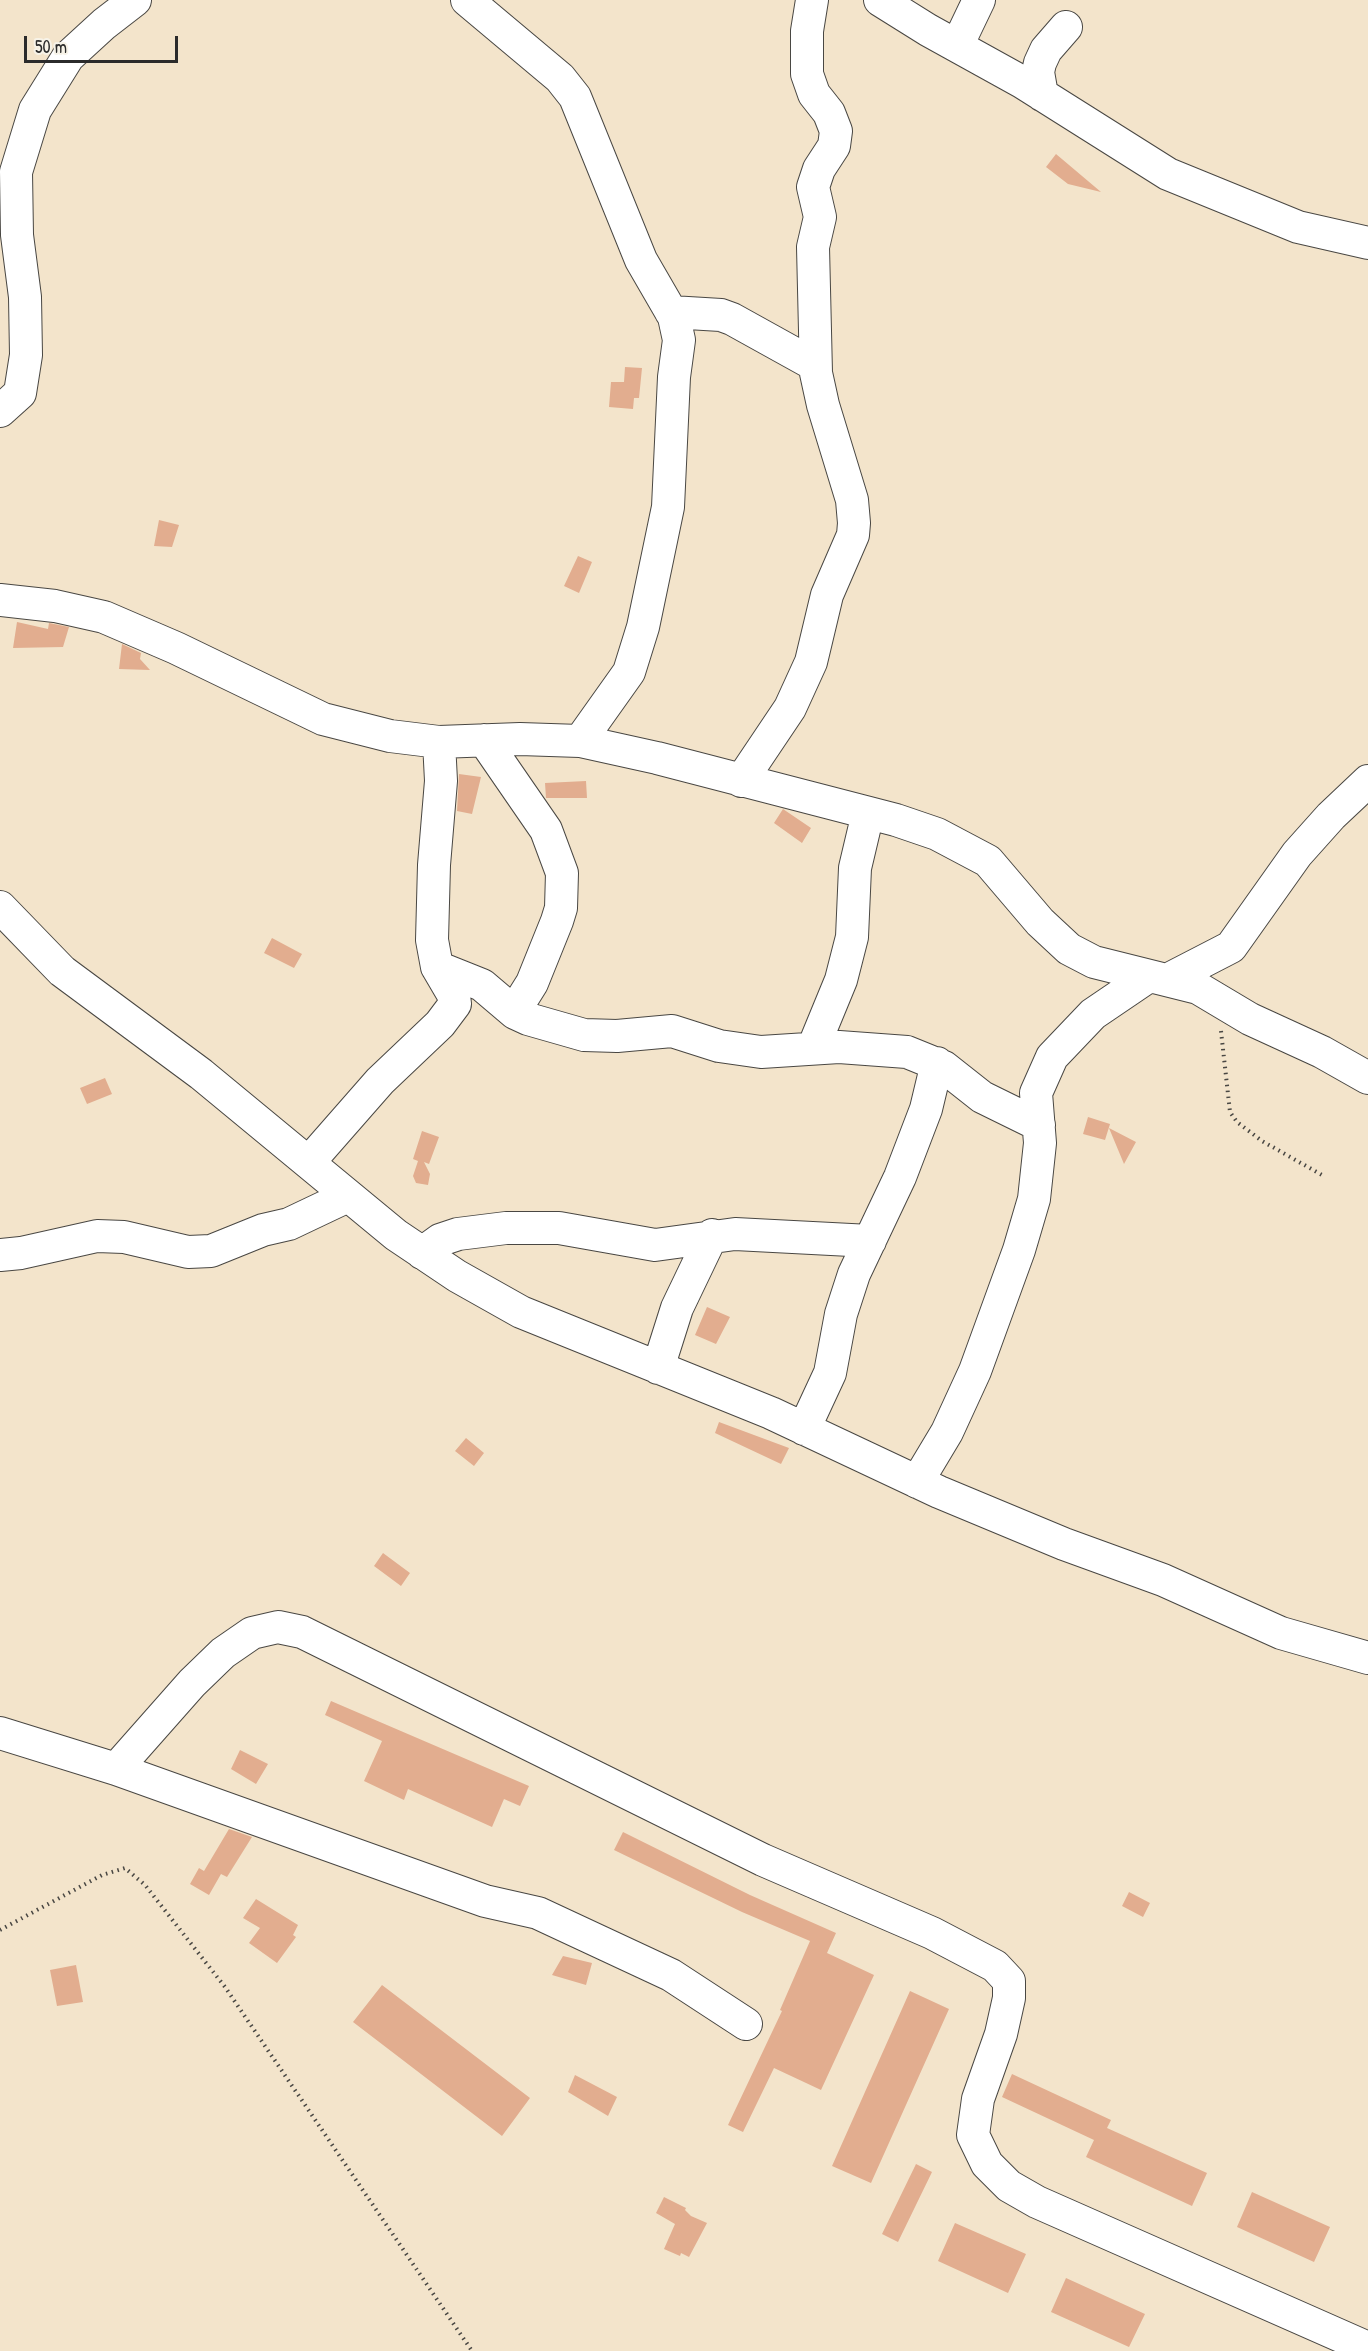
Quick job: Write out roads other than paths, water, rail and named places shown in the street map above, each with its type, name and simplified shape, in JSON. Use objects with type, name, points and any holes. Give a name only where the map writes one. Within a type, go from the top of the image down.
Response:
[{"type":"street","points":[[0,411],[20,393],[26,355],[25,297],[17,235],[16,172],[35,110],[68,57],[104,24],[135,0]]},
{"type":"street","points":[[467,0],[560,78],[575,97],[641,260],[670,312],[679,340],[674,377],[668,507],[643,627],[629,672],[580,741]]},
{"type":"street","points":[[741,781],[790,708],[811,662],[832,580],[853,536],[852,500],[823,405],[815,365],[813,247],[820,217],[813,187],[819,169],[834,146],[837,131],[829,113],[814,93],[807,74],[807,30],[812,0]]},
{"type":"street","points":[[880,0],[1042,95],[1168,174],[1298,227],[1368,243]]},
{"type":"street","points":[[957,46],[979,0]]},
{"type":"street","points":[[1042,95],[1038,72],[1040,63],[1046,50],[1066,27]]},
{"type":"street","points":[[670,312],[721,315],[742,323],[815,365]]},
{"type":"street","points":[[0,600],[55,606],[104,617],[176,648],[323,719],[390,736],[439,742],[580,741],[868,813],[937,834],[988,861],[1040,922],[1069,949],[1094,962],[1198,988],[1368,1078]]},
{"type":"street","points":[[484,740],[546,830],[562,873],[561,908],[557,921],[532,982],[522,999],[510,1008]]},
{"type":"street","points":[[309,1162],[381,1081],[440,1024],[455,1004],[454,996],[437,967],[432,940],[434,865],[441,780],[439,742]]},
{"type":"street","points":[[917,1482],[946,1432],[975,1371],[1019,1250],[1034,1199],[1040,1143],[1036,1093],[1052,1057],[1093,1014],[1159,978],[1231,947],[1297,854],[1331,816],[1368,781]]},
{"type":"street","points":[[813,1048],[841,980],[852,937],[855,868],[868,813]]},
{"type":"street","points":[[0,907],[62,971],[201,1074],[262,1127],[309,1162],[348,1196],[422,1253],[521,1312],[804,1429],[917,1482],[1064,1544],[1163,1581],[1281,1634],[1368,1658]]},
{"type":"street","points":[[437,967],[482,985],[510,1008],[528,1019],[584,1035],[617,1036],[672,1031],[718,1046],[761,1052],[840,1047],[908,1052],[937,1064],[982,1097],[1039,1125]]},
{"type":"street","points":[[804,1429],[830,1373],[846,1295],[912,1145],[926,1109],[937,1064]]},
{"type":"street","points":[[0,1255],[21,1253],[97,1236],[124,1237],[188,1252],[211,1251],[262,1230],[289,1224],[348,1196]]},
{"type":"street","points":[[422,1253],[440,1240],[458,1234],[506,1228],[586,1232],[655,1245],[712,1236],[798,1236],[870,1241]]},
{"type":"street","points":[[658,1368],[677,1308],[712,1236]]},
{"type":"street","points":[[116,1769],[192,1683],[223,1653],[252,1633],[278,1628],[302,1632],[763,1860],[932,1933],[995,1965],[1009,1981],[1009,1998],[1001,2034],[978,2099],[973,2135],[987,2164],[1009,2186],[1037,2202],[1368,2348]]},
{"type":"street","points":[[0,1733],[116,1769],[485,1901],[538,1913],[671,1975],[716,2007],[746,2024]]}]
